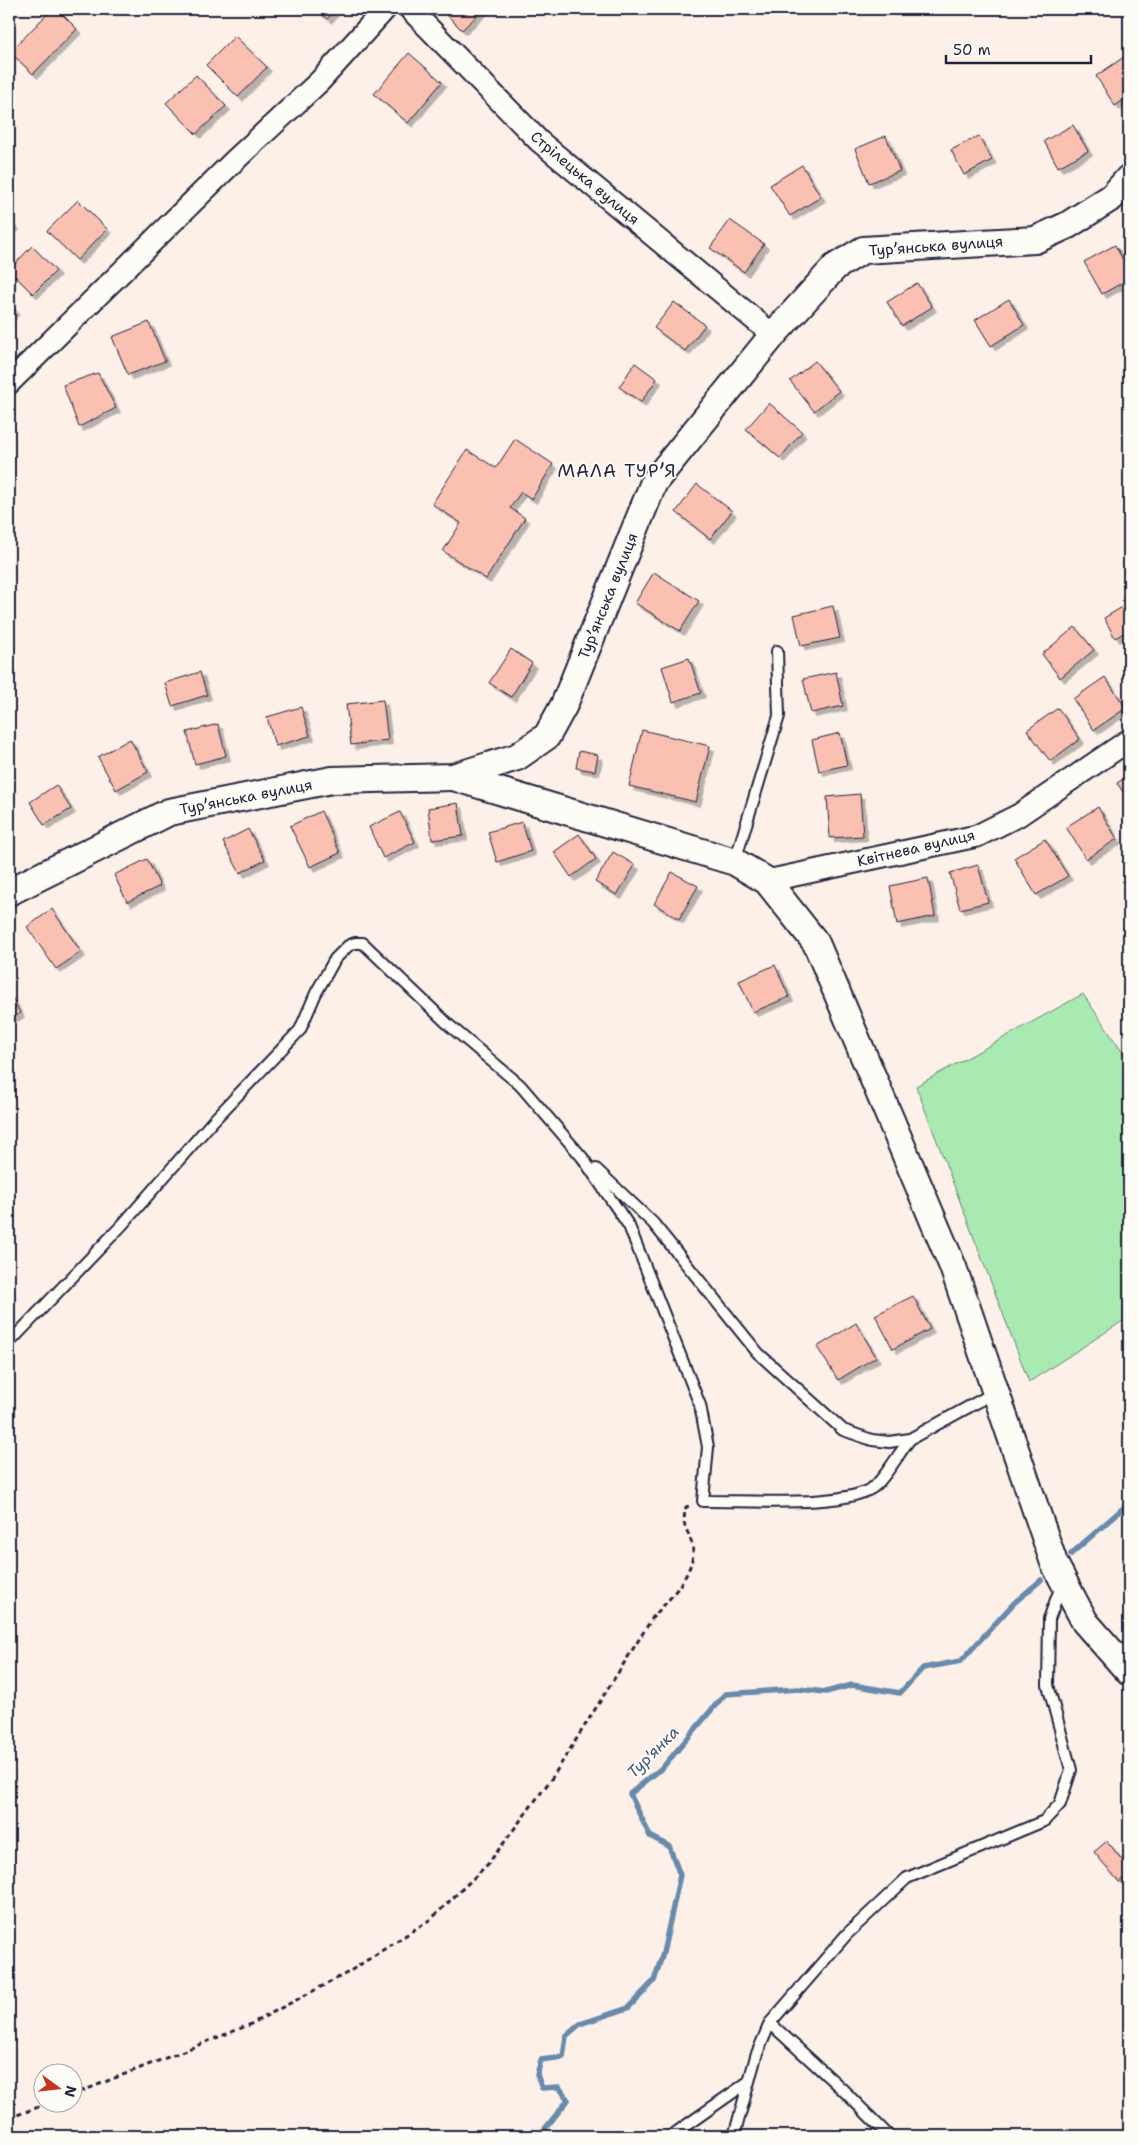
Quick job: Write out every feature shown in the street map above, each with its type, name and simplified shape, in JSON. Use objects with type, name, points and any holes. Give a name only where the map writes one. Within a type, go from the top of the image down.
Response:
[{"type":"street","points":[[9,383],[233,162],[320,81],[385,9]]},
{"type":"street","name":"Стрілецька вулиця","points":[[410,9],[539,142],[773,335]]},
{"type":"street","name":"Турʼянська вулиця","points":[[9,892],[169,812],[332,780],[453,777],[517,757],[547,736],[564,705],[654,482],[773,335],[835,267],[862,250],[1035,240],[1068,224],[1112,197],[1129,178]]},
{"type":"street","name":"Квітнева вулиця","points":[[767,881],[976,836],[1019,816],[1129,740]]},
{"type":"street","points":[[453,777],[735,862],[767,881],[816,943],[953,1267],[1054,1563],[1085,1622],[1129,1672]]},
{"type":"lane","points":[[735,862],[779,716],[777,651]]},
{"type":"lane","points":[[9,1343],[123,1224],[213,1122],[300,1030],[316,993],[335,960],[355,943],[363,943],[450,1026],[520,1085],[582,1157],[653,1223],[758,1353],[843,1430],[872,1440],[889,1442],[910,1439],[997,1392]]},
{"type":"lane","points":[[582,1157],[629,1226],[700,1405],[708,1447],[703,1501],[812,1501],[848,1498],[875,1486],[910,1439]]},
{"type":"lane","points":[[734,2136],[756,2056],[770,2023],[848,1934],[907,1878],[1044,1821],[1060,1804],[1071,1770],[1048,1685],[1047,1648],[1049,1619],[1063,1580]]},
{"type":"lane","points":[[770,2023],[843,2090],[888,2136]]},
{"type":"lane","points":[[672,2136],[748,2082]]},
{"type":"path","points":[[82,2091],[249,2025],[347,1973],[431,1919],[488,1864],[546,1786],[653,1617],[674,1595],[686,1575],[692,1558],[693,1545],[682,1522],[686,1508],[703,1501]]},
{"type":"path","points":[[9,2118],[32,2109]]},
{"type":"green space","points":[[1083,994],[1129,1062],[1129,1317],[1029,1382],[916,1086]]},
{"type":"building","points":[[52,9],[57,9],[77,29],[33,74],[10,52]]},
{"type":"building","points":[[316,9],[336,9],[327,19]]},
{"type":"building","points":[[441,9],[484,9],[462,30]]},
{"type":"building","points":[[235,36],[267,67],[238,97],[206,65]]},
{"type":"building","points":[[409,53],[442,82],[408,123],[374,94]]},
{"type":"building","points":[[1124,57],[1129,65],[1129,96],[1115,106],[1096,76]]},
{"type":"building","points":[[196,75],[226,106],[196,134],[166,103]]},
{"type":"building","points":[[1073,125],[1088,151],[1058,167],[1044,141]]},
{"type":"building","points":[[886,136],[900,171],[869,183],[855,149]]},
{"type":"building","points":[[979,136],[992,160],[964,175],[951,150]]},
{"type":"building","points":[[802,165],[821,197],[790,216],[770,185]]},
{"type":"building","points":[[78,200],[107,229],[77,260],[47,231]]},
{"type":"building","points":[[9,219],[15,225],[9,232]]},
{"type":"building","points":[[730,220],[764,244],[744,272],[710,248]]},
{"type":"building","points":[[1115,245],[1129,271],[1129,279],[1102,294],[1084,262]]},
{"type":"building","points":[[32,246],[56,271],[33,294],[9,270]]},
{"type":"building","points":[[917,283],[932,307],[902,326],[887,302]]},
{"type":"building","points":[[1009,299],[1024,325],[991,346],[975,320]]},
{"type":"building","points":[[674,302],[705,325],[685,351],[654,328]]},
{"type":"building","points":[[9,303],[15,310],[9,317]]},
{"type":"building","points":[[149,322],[165,361],[128,375],[112,337]]},
{"type":"building","points":[[815,361],[839,391],[814,411],[790,381]]},
{"type":"building","points":[[635,363],[657,379],[641,402],[619,387]]},
{"type":"building","points":[[98,373],[116,408],[79,427],[63,385]]},
{"type":"building","points":[[769,403],[802,432],[780,458],[746,429]]},
{"type":"building","points":[[515,439],[553,464],[532,499],[521,492],[510,508],[525,518],[486,579],[443,551],[461,523],[432,504],[467,450],[496,468]]},
{"type":"building","points":[[697,484],[732,511],[710,539],[676,512]]},
{"type":"building","points":[[654,572],[699,601],[680,631],[635,603]]},
{"type":"building","points":[[1129,603],[1129,630],[1115,638],[1104,618]]},
{"type":"building","points":[[833,606],[840,638],[801,646],[794,615]]},
{"type":"building","points":[[1075,627],[1094,650],[1060,678],[1042,654]]},
{"type":"building","points":[[511,649],[532,663],[511,697],[489,683]]},
{"type":"building","points":[[689,658],[701,693],[673,702],[662,667]]},
{"type":"building","points":[[200,672],[207,695],[172,706],[165,683]]},
{"type":"building","points":[[836,672],[843,706],[811,713],[803,679]]},
{"type":"building","points":[[1105,677],[1126,708],[1094,730],[1073,699]]},
{"type":"building","points":[[383,700],[388,740],[351,745],[346,704]]},
{"type":"building","points":[[301,707],[310,736],[275,746],[267,717]]},
{"type":"building","points":[[1058,708],[1080,739],[1050,761],[1027,730]]},
{"type":"building","points":[[218,724],[226,756],[195,764],[187,732]]},
{"type":"building","points":[[642,730],[710,746],[696,802],[629,786]]},
{"type":"building","points":[[840,733],[847,765],[819,771],[812,740]]},
{"type":"building","points":[[130,739],[148,772],[116,790],[98,757]]},
{"type":"building","points":[[579,751],[598,755],[595,771],[576,768]]},
{"type":"building","points":[[1129,775],[1129,801],[1117,783]]},
{"type":"building","points":[[56,785],[71,809],[44,825],[30,802]]},
{"type":"building","points":[[860,794],[863,836],[830,838],[827,797]]},
{"type":"building","points":[[458,803],[463,836],[432,840],[428,808]]},
{"type":"building","points":[[1098,807],[1117,839],[1086,859],[1066,827]]},
{"type":"building","points":[[321,811],[340,853],[310,867],[290,826]]},
{"type":"building","points":[[400,812],[415,842],[383,858],[369,827]]},
{"type":"building","points":[[522,822],[531,851],[497,862],[488,832]]},
{"type":"building","points":[[248,829],[265,860],[240,873],[223,842]]},
{"type":"building","points":[[579,834],[596,859],[571,877],[554,852]]},
{"type":"building","points":[[1045,839],[1068,876],[1036,895],[1014,858]]},
{"type":"building","points":[[613,852],[635,865],[617,895],[595,882]]},
{"type":"building","points":[[147,859],[160,886],[127,902],[114,875]]},
{"type":"building","points":[[978,865],[988,902],[960,909],[950,873]]},
{"type":"building","points":[[672,872],[698,886],[679,919],[654,904]]},
{"type":"building","points":[[928,878],[935,916],[897,924],[890,886]]},
{"type":"building","points":[[52,909],[81,952],[56,969],[27,927]]},
{"type":"building","points":[[775,965],[789,997],[753,1012],[739,981]]},
{"type":"building","points":[[11,996],[20,1013],[9,1019],[9,997]]},
{"type":"building","points":[[913,1296],[930,1329],[893,1349],[875,1315]]},
{"type":"building","points":[[856,1323],[876,1357],[838,1380],[817,1347]]},
{"type":"building","points":[[1107,1841],[1129,1869],[1129,1874],[1119,1882],[1094,1852]]},
{"type":"waterway","name":"Тур'янка","points":[[1071,1554],[1129,1503]]},
{"type":"waterway","name":"Тур'янка","points":[[535,2136],[544,2130],[568,2100],[559,2087],[542,2088],[537,2075],[541,2060],[563,2057],[566,2036],[580,2024],[628,2008],[654,1981],[663,1953],[680,1875],[669,1846],[650,1836],[630,1794],[663,1767],[725,1694],[798,1689],[826,1692],[852,1685],[900,1693],[923,1668],[961,1661],[1014,1603],[1041,1580]]},
{"type":"district","name":"МАЛА ТУР’Я","points":[[617,471]]}]
